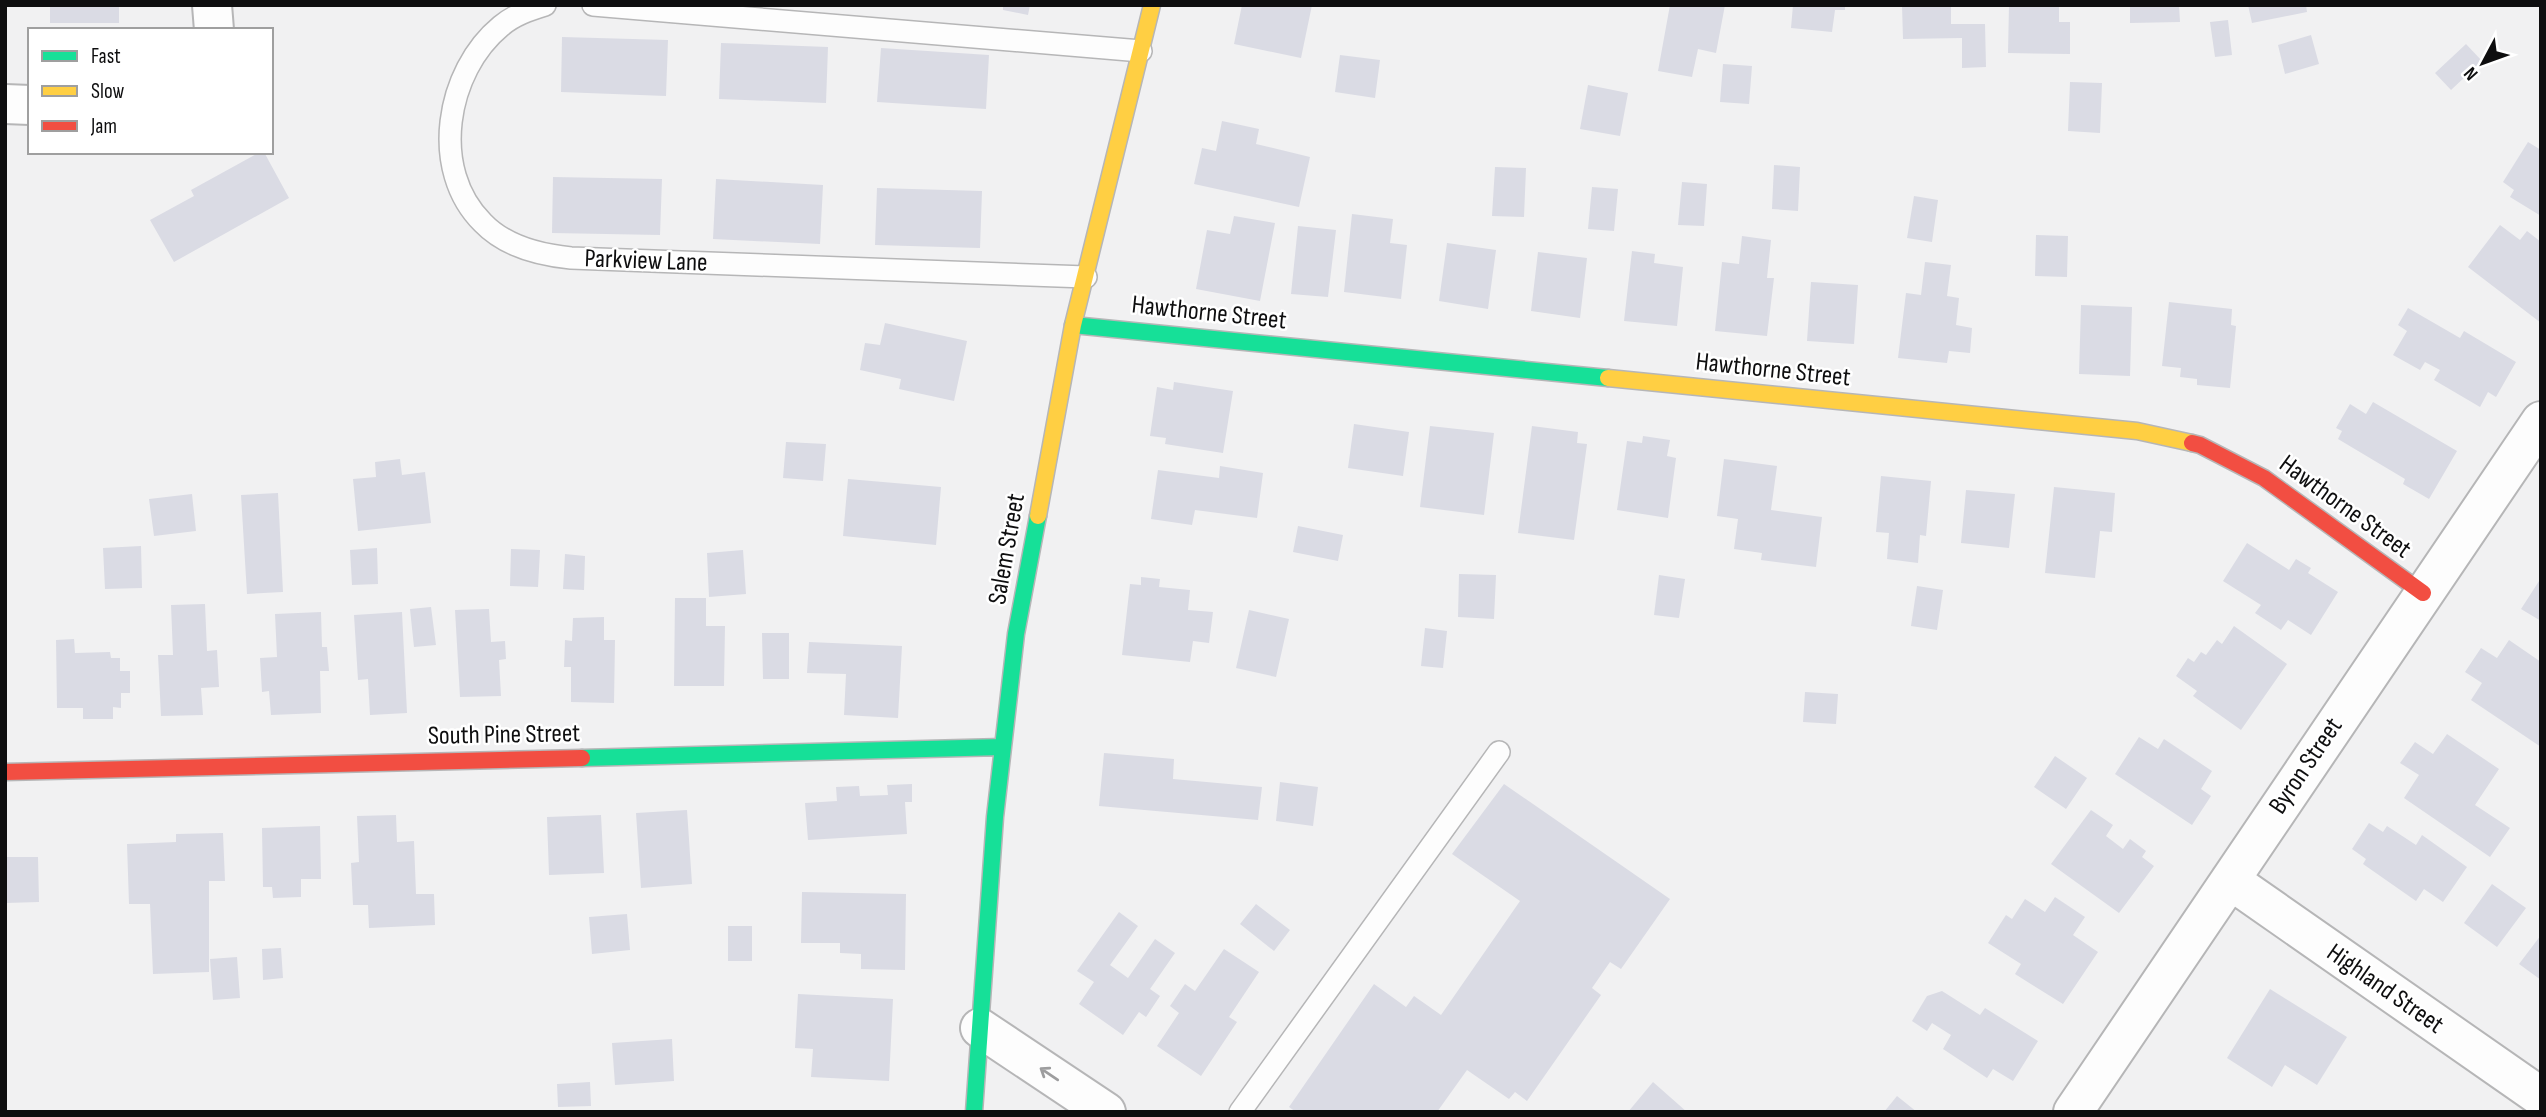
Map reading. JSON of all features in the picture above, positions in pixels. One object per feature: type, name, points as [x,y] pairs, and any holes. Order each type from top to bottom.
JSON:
[{"type":"street","points":[[212,5],[214,28]]},
{"type":"street","name":"Salem Street","points":[[974,1112],[995,817],[1016,634],[1073,325],[1153,5]]},
{"type":"street","points":[[5,104],[28,104]]},
{"type":"street","name":"Hawthorne Street","points":[[1073,325],[2123,429],[2159,435],[2200,445],[2264,478],[2423,593]]},
{"type":"street","name":"Byron Street","points":[[2073,1112],[2423,593],[2536,439]]},
{"type":"street","name":"South Pine Street","points":[[5,772],[1003,747]]},
{"type":"street","name":"Highland Street","points":[[2230,880],[2541,1097]]},
{"type":"street","points":[[980,1028],[1106,1112]]},
{"type":"lane","name":"Parkview Lane","points":[[545,5],[522,12],[501,26],[485,43],[471,63],[453,105],[449,129],[458,181],[468,203],[483,223],[502,238],[528,250],[571,258],[1086,277]]},
{"type":"lane","points":[[593,5],[1141,51]]},
{"type":"lane","points":[[1240,1112],[1499,752]]},
{"type":"building","points":[[50,5],[119,5],[119,23],[50,23]]},
{"type":"building","points":[[1003,5],[1030,5],[1028,15],[1003,10]]},
{"type":"building","points":[[1242,5],[1312,5],[1301,58],[1234,44]]},
{"type":"building","points":[[1670,5],[1725,5],[1716,53],[1698,49],[1692,77],[1658,71]]},
{"type":"building","points":[[1793,5],[1845,5],[1845,10],[1835,10],[1832,32],[1791,28]]},
{"type":"building","points":[[1902,5],[1951,5],[1951,24],[1985,24],[1986,67],[1962,68],[1962,38],[1903,39]]},
{"type":"building","points":[[2009,5],[2059,5],[2059,22],[2070,22],[2070,54],[2008,53]]},
{"type":"building","points":[[2130,5],[2179,5],[2180,22],[2130,23]]},
{"type":"building","points":[[2248,5],[2306,5],[2307,12],[2252,23]]},
{"type":"building","points":[[2228,20],[2232,55],[2215,57],[2210,22]]},
{"type":"building","points":[[2311,35],[2319,64],[2285,74],[2278,45]]},
{"type":"building","points":[[562,37],[668,40],[666,96],[561,92]]},
{"type":"building","points":[[721,43],[828,47],[826,103],[719,99]]},
{"type":"building","points":[[2466,44],[2482,61],[2451,90],[2435,73]]},
{"type":"building","points":[[881,48],[989,55],[986,109],[877,102]]},
{"type":"building","points":[[1340,55],[1380,60],[1375,98],[1335,92]]},
{"type":"building","points":[[1723,64],[1752,66],[1749,104],[1720,102]]},
{"type":"building","points":[[2070,82],[2102,83],[2100,133],[2068,131]]},
{"type":"building","points":[[1588,85],[1628,93],[1620,136],[1580,129]]},
{"type":"building","points":[[1222,121],[1259,129],[1256,144],[1310,157],[1299,207],[1194,184],[1202,148],[1216,151]]},
{"type":"building","points":[[2528,142],[2541,150],[2541,216],[2510,197],[2514,190],[2503,182]]},
{"type":"building","points":[[256,154],[265,154],[289,198],[174,262],[150,220],[194,196],[191,190]]},
{"type":"building","points":[[1774,165],[1800,167],[1798,211],[1772,209]]},
{"type":"building","points":[[1495,167],[1526,168],[1524,217],[1492,216]]},
{"type":"building","points":[[553,177],[662,179],[660,235],[552,233]]},
{"type":"building","points":[[716,179],[823,185],[820,244],[713,239]]},
{"type":"building","points":[[1682,182],[1707,184],[1704,226],[1678,225]]},
{"type":"building","points":[[1592,187],[1618,189],[1614,231],[1588,229]]},
{"type":"building","points":[[877,188],[982,191],[980,248],[875,245]]},
{"type":"building","points":[[1914,196],[1938,200],[1932,242],[1907,238]]},
{"type":"building","points":[[1352,214],[1393,219],[1390,243],[1407,245],[1401,299],[1344,292]]},
{"type":"building","points":[[1234,216],[1275,223],[1260,301],[1196,289],[1207,230],[1230,234]]},
{"type":"building","points":[[2500,225],[2520,240],[2527,231],[2541,242],[2541,323],[2468,267]]},
{"type":"building","points":[[1298,226],[1336,230],[1328,297],[1291,294]]},
{"type":"building","points":[[2036,235],[2068,236],[2067,277],[2035,276]]},
{"type":"building","points":[[1742,236],[1771,240],[1767,278],[1774,278],[1767,336],[1715,331],[1722,262],[1739,264]]},
{"type":"building","points":[[1447,243],[1496,250],[1488,309],[1439,301]]},
{"type":"building","points":[[1632,251],[1655,254],[1654,263],[1683,267],[1677,326],[1624,321]]},
{"type":"building","points":[[1538,252],[1587,258],[1580,318],[1531,311]]},
{"type":"building","points":[[1925,262],[1951,265],[1947,296],[1959,298],[1956,325],[1972,328],[1970,353],[1949,351],[1947,363],[1898,358],[1906,293],[1921,295]]},
{"type":"building","points":[[1811,282],[1858,285],[1854,344],[1807,341]]},
{"type":"building","points":[[2169,302],[2232,309],[2231,325],[2236,326],[2230,388],[2197,385],[2197,379],[2180,377],[2181,368],[2162,366]]},
{"type":"building","points":[[2081,305],[2132,307],[2130,376],[2079,374]]},
{"type":"building","points":[[2408,308],[2460,338],[2464,331],[2516,362],[2496,397],[2488,392],[2480,407],[2434,380],[2440,370],[2425,362],[2420,370],[2393,355],[2407,331],[2398,325]]},
{"type":"building","points":[[885,323],[967,341],[954,401],[899,389],[901,379],[860,370],[865,343],[880,345]]},
{"type":"building","points":[[1174,382],[1233,391],[1223,453],[1165,444],[1166,438],[1150,436],[1157,387],[1173,390]]},
{"type":"building","points":[[2373,402],[2457,451],[2429,499],[2403,484],[2405,479],[2338,439],[2342,431],[2336,428],[2350,404],[2366,414]]},
{"type":"building","points":[[1354,424],[1409,432],[1403,476],[1348,468]]},
{"type":"building","points":[[1430,426],[1494,433],[1484,515],[1420,507]]},
{"type":"building","points":[[1532,426],[1578,432],[1577,443],[1587,444],[1574,540],[1518,533]]},
{"type":"building","points":[[1643,436],[1670,440],[1667,456],[1676,458],[1668,518],[1617,510],[1627,441],[1642,443]]},
{"type":"building","points":[[786,442],[826,444],[823,481],[783,478]]},
{"type":"building","points":[[400,459],[402,475],[425,472],[431,523],[358,531],[353,479],[376,477],[375,462]]},
{"type":"building","points":[[1724,459],[1777,466],[1771,510],[1822,517],[1816,567],[1761,560],[1762,553],[1734,549],[1738,519],[1717,516]]},
{"type":"building","points":[[1220,466],[1263,473],[1257,518],[1195,510],[1192,525],[1151,519],[1158,470],[1219,478]]},
{"type":"building","points":[[1881,476],[1931,481],[1926,536],[1920,535],[1918,563],[1887,559],[1889,533],[1876,532]]},
{"type":"building","points":[[848,479],[941,487],[936,545],[843,536]]},
{"type":"building","points":[[2054,487],[2115,493],[2112,532],[2100,531],[2095,578],[2045,573]]},
{"type":"building","points":[[1966,490],[2015,494],[2009,548],[1961,543]]},
{"type":"building","points":[[278,493],[283,592],[247,594],[241,495]]},
{"type":"building","points":[[192,494],[196,531],[154,536],[149,499]]},
{"type":"building","points":[[1298,526],[1343,535],[1338,561],[1293,552]]},
{"type":"building","points":[[2247,543],[2289,570],[2296,559],[2311,568],[2308,573],[2338,592],[2311,635],[2288,620],[2281,630],[2255,613],[2261,605],[2223,581]]},
{"type":"building","points":[[141,546],[142,588],[105,589],[103,548]]},
{"type":"building","points":[[377,548],[378,584],[352,585],[350,550]]},
{"type":"building","points":[[511,549],[540,550],[538,587],[510,586]]},
{"type":"building","points":[[743,550],[746,594],[709,597],[707,553]]},
{"type":"building","points":[[565,554],[585,556],[584,590],[563,589]]},
{"type":"building","points":[[1459,574],[1496,575],[1494,619],[1458,617]]},
{"type":"building","points":[[1659,575],[1685,579],[1679,618],[1654,615]]},
{"type":"building","points":[[1141,577],[1160,579],[1159,587],[1190,590],[1188,610],[1213,612],[1209,643],[1193,641],[1190,662],[1122,655],[1130,584],[1141,585]]},
{"type":"building","points":[[2541,578],[2541,621],[2521,609]]},
{"type":"building","points":[[1917,586],[1943,590],[1937,630],[1911,626]]},
{"type":"building","points":[[675,598],[706,598],[706,626],[725,626],[724,686],[674,686]]},
{"type":"building","points":[[205,604],[207,651],[217,650],[219,687],[201,688],[203,715],[161,716],[158,655],[173,655],[171,605]]},
{"type":"building","points":[[431,607],[436,645],[414,647],[410,609]]},
{"type":"building","points":[[489,609],[491,642],[505,641],[506,659],[499,660],[501,696],[460,697],[455,610]]},
{"type":"building","points":[[1249,610],[1289,619],[1276,677],[1236,668]]},
{"type":"building","points":[[321,612],[322,647],[327,647],[329,671],[320,671],[321,713],[271,715],[269,691],[262,692],[260,658],[277,657],[275,614]]},
{"type":"building","points":[[402,612],[407,713],[370,715],[368,679],[358,680],[354,615]]},
{"type":"building","points":[[604,617],[604,640],[615,640],[614,703],[571,702],[571,667],[564,667],[565,640],[572,641],[573,618]]},
{"type":"building","points":[[2234,626],[2287,664],[2241,730],[2193,696],[2197,691],[2176,676],[2188,658],[2194,662],[2201,652],[2206,655],[2217,640],[2222,644]]},
{"type":"building","points":[[1425,628],[1447,631],[1443,668],[1421,666]]},
{"type":"building","points":[[762,633],[789,633],[789,679],[763,679]]},
{"type":"building","points":[[74,639],[75,653],[110,652],[111,658],[120,658],[120,671],[130,671],[130,693],[121,693],[121,708],[113,707],[113,719],[83,719],[83,708],[57,708],[56,640]]},
{"type":"building","points":[[2509,640],[2541,662],[2541,747],[2471,700],[2482,683],[2465,672],[2481,648],[2497,658]]},
{"type":"building","points":[[809,642],[902,646],[898,718],[844,715],[846,674],[807,673]]},
{"type":"building","points":[[1805,692],[1838,694],[1836,724],[1803,722]]},
{"type":"building","points":[[2447,734],[2499,769],[2475,805],[2510,828],[2490,857],[2404,798],[2419,775],[2400,763],[2415,742],[2433,754]]},
{"type":"building","points":[[2139,737],[2158,749],[2164,739],[2212,771],[2201,789],[2211,796],[2192,825],[2115,774]]},
{"type":"building","points":[[1104,753],[1174,759],[1173,779],[1262,787],[1258,820],[1099,806]]},
{"type":"building","points":[[2055,756],[2087,778],[2066,809],[2034,787]]},
{"type":"building","points":[[1280,782],[1318,787],[1313,826],[1276,821]]},
{"type":"building","points":[[912,784],[912,802],[905,802],[907,834],[808,840],[805,803],[837,801],[836,787],[859,786],[860,796],[888,795],[887,785]]},
{"type":"building","points":[[1504,784],[1670,899],[1621,969],[1610,962],[1592,988],[1601,995],[1527,1101],[1515,1092],[1509,1099],[1467,1070],[1437,1112],[1296,1112],[1289,1107],[1374,984],[1406,1007],[1414,996],[1441,1015],[1520,901],[1452,854]]},
{"type":"building","points":[[687,810],[692,884],[641,888],[636,813]]},
{"type":"building","points":[[2091,810],[2113,825],[2106,836],[2123,849],[2130,839],[2146,851],[2142,857],[2154,866],[2119,913],[2051,864]]},
{"type":"building","points":[[396,815],[397,842],[414,841],[416,894],[434,894],[435,925],[369,928],[368,905],[353,905],[351,863],[359,862],[357,816]]},
{"type":"building","points":[[601,815],[604,873],[549,875],[547,817]]},
{"type":"building","points":[[2369,823],[2383,832],[2387,826],[2416,845],[2422,835],[2467,867],[2443,902],[2424,889],[2416,901],[2363,864],[2366,859],[2352,849]]},
{"type":"building","points":[[320,826],[321,879],[301,879],[301,897],[273,898],[272,887],[263,887],[262,828]]},
{"type":"building","points":[[223,833],[225,881],[209,881],[209,972],[153,974],[150,904],[129,904],[127,844],[176,842],[176,834]]},
{"type":"building","points":[[5,857],[38,857],[39,902],[6,903]]},
{"type":"building","points":[[2492,884],[2526,908],[2497,947],[2464,923]]},
{"type":"building","points":[[802,892],[906,894],[905,970],[861,969],[861,954],[840,953],[840,943],[801,943]]},
{"type":"building","points":[[2055,897],[2085,917],[2073,935],[2098,952],[2063,1004],[2015,974],[2021,964],[1988,943],[2006,915],[2012,919],[2025,899],[2045,912]]},
{"type":"building","points":[[1256,904],[1290,930],[1274,951],[1240,924]]},
{"type":"building","points":[[1119,912],[1138,926],[1110,965],[1128,978],[1155,939],[1175,953],[1150,989],[1160,996],[1146,1017],[1139,1012],[1123,1035],[1079,1004],[1094,982],[1077,971]]},
{"type":"building","points":[[627,914],[630,950],[592,954],[589,917]]},
{"type":"building","points":[[728,926],[752,926],[752,961],[728,961]]},
{"type":"building","points":[[2541,935],[2541,980],[2519,964]]},
{"type":"building","points":[[281,948],[283,978],[263,980],[262,949]]},
{"type":"building","points":[[1224,949],[1259,972],[1229,1017],[1237,1022],[1201,1076],[1157,1046],[1179,1013],[1170,1006],[1185,984],[1195,991]]},
{"type":"building","points":[[237,957],[240,998],[213,1000],[210,959]]},
{"type":"building","points":[[2270,989],[2347,1037],[2317,1085],[2285,1065],[2272,1087],[2227,1058]]},
{"type":"building","points":[[1942,991],[1980,1015],[1985,1008],[2038,1041],[2013,1081],[1993,1069],[1987,1078],[1943,1049],[1951,1035],[1932,1023],[1927,1031],[1912,1021],[1927,996]]},
{"type":"building","points":[[798,994],[893,999],[889,1081],[811,1077],[813,1049],[795,1048]]},
{"type":"building","points":[[672,1039],[674,1081],[615,1085],[612,1043]]},
{"type":"building","points":[[590,1082],[591,1106],[558,1107],[557,1084]]},
{"type":"building","points":[[1653,1082],[1687,1112],[1628,1112]]},
{"type":"building","points":[[1897,1096],[1917,1112],[1884,1112]]},
{"type":"traffic: fast","points":[[1073,325],[1608,378]]},
{"type":"traffic: fast","points":[[974,1112],[995,817],[1016,634],[1038,516]]},
{"type":"traffic: fast","points":[[582,758],[1003,747]]},
{"type":"traffic: slow","points":[[1038,516],[1073,325],[1152,5]]},
{"type":"traffic: slow","points":[[1608,378],[2137,431],[2192,443]]},
{"type":"traffic: jam","points":[[2192,443],[2264,478],[2423,593]]},
{"type":"traffic: jam","points":[[5,772],[582,758]]}]
